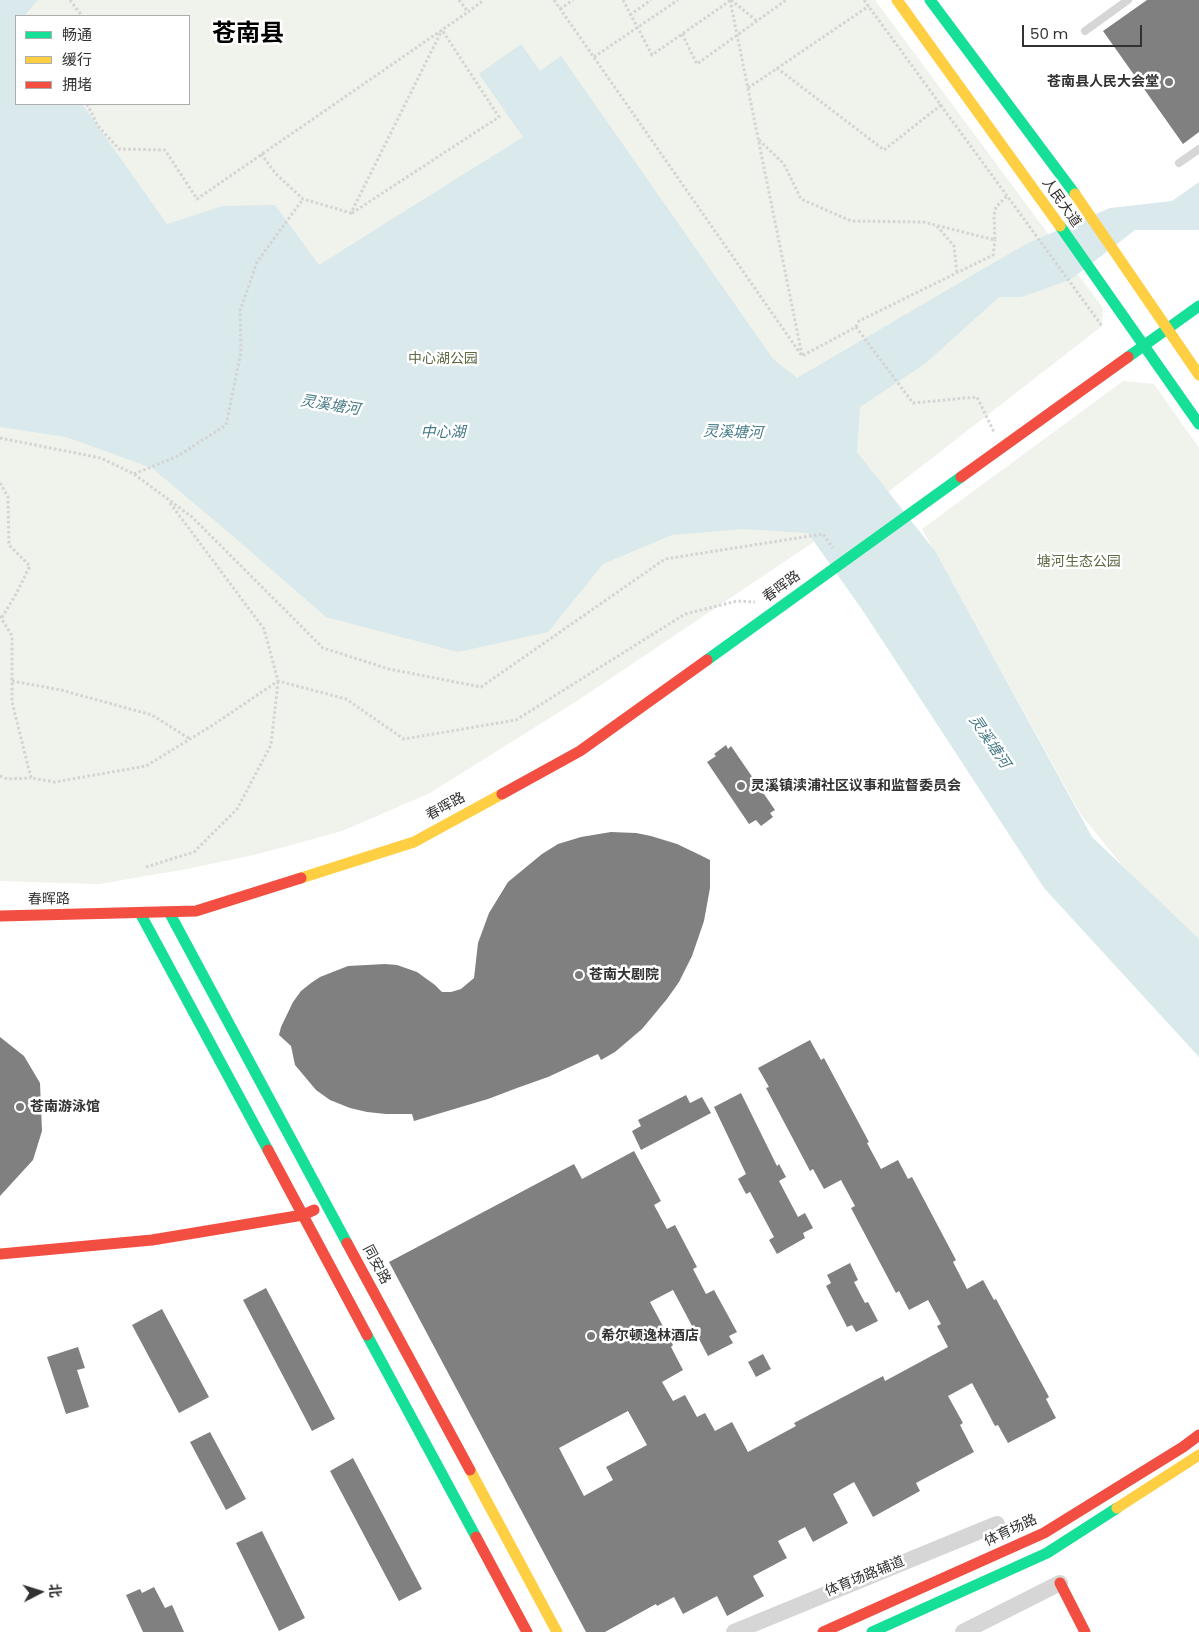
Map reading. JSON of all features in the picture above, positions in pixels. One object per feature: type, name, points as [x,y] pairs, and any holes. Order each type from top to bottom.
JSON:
[{"type":"street","name":"人民大道","points":[[897,0],[1043,202],[1199,424]]},
{"type":"street","name":"人民大道","points":[[930,0],[1084,207],[1164,331],[1199,375]]},
{"type":"street","points":[[1164,331],[1199,306]]},
{"type":"street","name":"春晖路","points":[[0,916],[196,911],[414,842],[580,751],[1164,331]]},
{"type":"street","name":"同安路","points":[[169,912],[557,1632]]},
{"type":"street","points":[[140,913],[527,1632]]},
{"type":"street","points":[[0,1254],[152,1240],[303,1214],[327,1206]]},
{"type":"street","name":"体育场路","points":[[823,1632],[1044,1533],[1183,1447],[1199,1435]]},
{"type":"street","points":[[872,1632],[1047,1553],[1199,1455]]},
{"type":"street","name":"体育场路辅道","points":[[734,1632],[997,1524]]},
{"type":"street","points":[[963,1632],[1060,1583],[1085,1632]]},
{"type":"lane","points":[[1085,31],[1128,0]]},
{"type":"lane","points":[[1179,163],[1199,148]]},
{"type":"path","points":[[70,0],[81,15]]},
{"type":"path","points":[[458,0],[468,12]]},
{"type":"path","points":[[88,105],[98,126],[119,148],[165,150],[197,198],[484,0]]},
{"type":"path","points":[[554,0],[802,356]]},
{"type":"path","points":[[560,9],[573,0]]},
{"type":"path","points":[[623,0],[652,55],[730,0]]},
{"type":"path","points":[[630,15],[651,0]]},
{"type":"path","points":[[594,58],[678,0]]},
{"type":"path","points":[[730,0],[757,21]]},
{"type":"path","points":[[730,0],[802,356]]},
{"type":"path","points":[[682,34],[697,64],[786,0]]},
{"type":"path","points":[[864,0],[1102,326]]},
{"type":"path","points":[[748,88],[869,6]]},
{"type":"path","points":[[352,213],[442,30]]},
{"type":"path","points":[[261,154],[276,174],[302,199],[352,213],[499,117],[442,30]]},
{"type":"path","points":[[777,68],[884,150],[941,105]]},
{"type":"path","points":[[759,140],[784,164],[801,199],[851,221],[923,222],[995,240]]},
{"type":"path","points":[[802,356],[856,327],[859,321],[992,255],[995,240],[994,215],[996,207],[1007,196]]},
{"type":"path","points":[[134,474],[178,456],[226,425],[241,352],[240,311],[257,262],[302,199]]},
{"type":"path","points":[[936,226],[954,246],[957,272]]},
{"type":"path","points":[[856,327],[913,403],[977,397],[1002,448]]},
{"type":"path","points":[[0,438],[101,458],[134,474],[192,517],[323,648],[389,669],[481,688],[665,559],[823,534],[843,562]]},
{"type":"path","points":[[0,483],[8,497],[9,545],[30,566],[16,594],[1,617],[12,636],[12,702],[31,778]]},
{"type":"path","points":[[146,867],[194,852],[237,809],[271,745],[278,681],[264,629],[167,498]]},
{"type":"path","points":[[0,776],[7,779],[31,778],[55,782],[146,766],[278,681],[346,699],[404,739],[516,720],[685,614],[737,601],[756,602]]},
{"type":"path","points":[[12,681],[62,690],[152,715],[190,739]]},
{"type":"green space","name":"中心湖公园","points":[[0,0],[875,0],[1103,308],[1102,326],[891,490],[577,701],[430,793],[342,831],[258,854],[187,869],[99,884],[0,881]]},
{"type":"green space","name":"塘河生态公园","points":[[1123,381],[1154,384],[1199,448],[1199,959],[1081,815],[922,529]]},
{"type":"water","name":"中心湖","points":[[0,0],[38,0],[25,15],[15,15],[15,105],[83,105],[167,224],[223,206],[275,205],[319,265],[523,137],[479,74],[521,44],[540,71],[561,56],[773,359],[797,378],[1026,244],[1110,208],[1172,201],[1199,182],[1199,230],[1135,230],[1070,280],[1021,297],[999,297],[926,363],[860,407],[857,452],[935,551],[1092,837],[1199,939],[1199,1057],[1044,888],[863,611],[808,533],[743,529],[672,535],[603,564],[548,632],[458,652],[326,617],[152,468],[66,437],[0,427]]},
{"type":"building","name":"苍南县人民大会堂","points":[[1147,0],[1199,0],[1199,132],[1183,144],[1103,31]]},
{"type":"building","name":"灵溪镇渎浦社区议事和监督委员会","points":[[726,745],[728,749],[731,746],[775,810],[770,813],[773,817],[761,826],[756,820],[749,824],[707,762],[716,756],[714,754]]},
{"type":"building","name":"苍南大剧院","points":[[611,832],[651,836],[677,844],[710,860],[710,888],[704,921],[692,956],[679,982],[667,999],[642,1029],[615,1052],[601,1060],[598,1054],[548,1077],[488,1099],[414,1121],[412,1114],[367,1112],[330,1100],[316,1090],[295,1065],[291,1046],[279,1035],[293,1002],[301,991],[311,983],[320,977],[348,966],[385,964],[397,965],[417,972],[442,992],[461,989],[474,978],[478,943],[489,913],[508,882],[542,854],[558,844],[581,837]]},
{"type":"building","name":"苍南游泳馆","points":[[0,1037],[24,1056],[40,1083],[42,1131],[33,1160],[0,1196]]},
{"type":"building","name":"希尔顿逸林酒店","points":[[810,1040],[821,1060],[824,1058],[869,1142],[867,1143],[881,1169],[898,1160],[908,1179],[912,1177],[956,1260],[953,1262],[967,1289],[983,1280],[994,1300],[996,1299],[1049,1397],[1046,1399],[1056,1418],[1008,1443],[998,1425],[995,1426],[972,1383],[948,1396],[963,1423],[960,1425],[974,1452],[916,1483],[920,1491],[873,1517],[854,1482],[833,1494],[848,1523],[813,1542],[805,1527],[778,1541],[787,1558],[753,1576],[764,1596],[727,1616],[717,1596],[683,1614],[674,1597],[657,1606],[656,1604],[605,1632],[586,1632],[389,1262],[574,1164],[582,1179],[634,1151],[661,1201],[654,1205],[667,1229],[675,1225],[697,1267],[693,1269],[706,1294],[714,1290],[737,1332],[729,1336],[733,1343],[708,1356],[673,1290],[650,1302],[673,1345],[671,1347],[683,1370],[662,1382],[673,1401],[685,1395],[697,1417],[705,1413],[715,1431],[732,1422],[748,1452],[796,1426],[794,1423],[883,1376],[885,1381],[948,1347],[937,1326],[941,1324],[928,1300],[909,1310],[899,1291],[896,1293],[851,1208],[855,1206],[841,1180],[824,1189],[813,1169],[810,1171],[766,1088],[769,1087],[758,1068]],"holes":[[[628,1411],[647,1445],[606,1467],[613,1480],[584,1496],[559,1448]]]},
{"type":"building","points":[[741,1093],[777,1166],[779,1164],[786,1177],[779,1181],[798,1217],[805,1213],[813,1228],[803,1233],[805,1238],[777,1254],[769,1240],[774,1237],[750,1192],[746,1194],[738,1179],[746,1174],[714,1107]]},
{"type":"building","points":[[686,1095],[690,1103],[702,1097],[711,1113],[641,1150],[632,1131],[641,1126],[638,1120]]},
{"type":"building","points":[[850,1263],[858,1280],[854,1282],[865,1303],[868,1302],[878,1321],[856,1332],[852,1325],[847,1327],[826,1286],[831,1283],[827,1275]]},
{"type":"building","points":[[266,1288],[335,1419],[312,1431],[243,1300]]},
{"type":"building","points":[[162,1309],[209,1397],[179,1413],[132,1325]]},
{"type":"building","points":[[78,1347],[85,1368],[77,1370],[89,1407],[66,1414],[47,1357]]},
{"type":"building","points":[[763,1354],[771,1369],[756,1377],[748,1362]]},
{"type":"building","points":[[210,1432],[246,1499],[226,1510],[190,1442]]},
{"type":"building","points":[[353,1458],[422,1589],[399,1601],[330,1471]]},
{"type":"building","points":[[262,1531],[305,1618],[279,1631],[236,1543]]},
{"type":"building","points":[[154,1587],[165,1608],[172,1605],[184,1632],[143,1632],[126,1595],[140,1589],[142,1593]]},
{"type":"traffic: fast","points":[[930,0],[1075,194]]},
{"type":"traffic: fast","points":[[1060,226],[1199,424]]},
{"type":"traffic: fast","points":[[1128,357],[1199,306]]},
{"type":"traffic: fast","points":[[707,660],[961,477]]},
{"type":"traffic: fast","points":[[169,912],[347,1243]]},
{"type":"traffic: fast","points":[[140,913],[268,1150]]},
{"type":"traffic: fast","points":[[367,1335],[476,1537]]},
{"type":"traffic: fast","points":[[872,1632],[1047,1553],[1117,1508]]},
{"type":"traffic: slow","points":[[897,0],[1060,226]]},
{"type":"traffic: slow","points":[[1075,194],[1199,375]]},
{"type":"traffic: slow","points":[[301,878],[414,842],[502,794]]},
{"type":"traffic: slow","points":[[1117,1508],[1199,1455]]},
{"type":"traffic: slow","points":[[470,1470],[557,1632]]},
{"type":"traffic: jam","points":[[961,477],[1128,357]]},
{"type":"traffic: jam","points":[[502,794],[580,751],[707,660]]},
{"type":"traffic: jam","points":[[0,916],[196,911],[301,878]]},
{"type":"traffic: jam","points":[[268,1150],[367,1335]]},
{"type":"traffic: jam","points":[[0,1254],[152,1240],[303,1215],[314,1210]]},
{"type":"traffic: jam","points":[[347,1243],[470,1470]]},
{"type":"traffic: jam","points":[[823,1632],[1044,1533],[1183,1447],[1199,1435]]},
{"type":"traffic: jam","points":[[476,1537],[527,1632]]},
{"type":"traffic: jam","points":[[1060,1583],[1085,1632]]},
{"type":"place","name":"苍南县人民大会堂","points":[[1169,82]]},
{"type":"place","name":"灵溪镇渎浦社区议事和监督委员会","points":[[741,786]]},
{"type":"place","name":"苍南大剧院","points":[[579,975]]},
{"type":"place","name":"苍南游泳馆","points":[[20,1107]]},
{"type":"place","name":"希尔顿逸林酒店","points":[[591,1336]]},
{"type":"district","name":"苍南县","points":[[248,35]]},
{"type":"water label","name":"灵溪塘河","points":[[330,406]]},
{"type":"water label","name":"灵溪塘河","points":[[733,433]]},
{"type":"water label","name":"灵溪塘河","points":[[989,742]]}]
